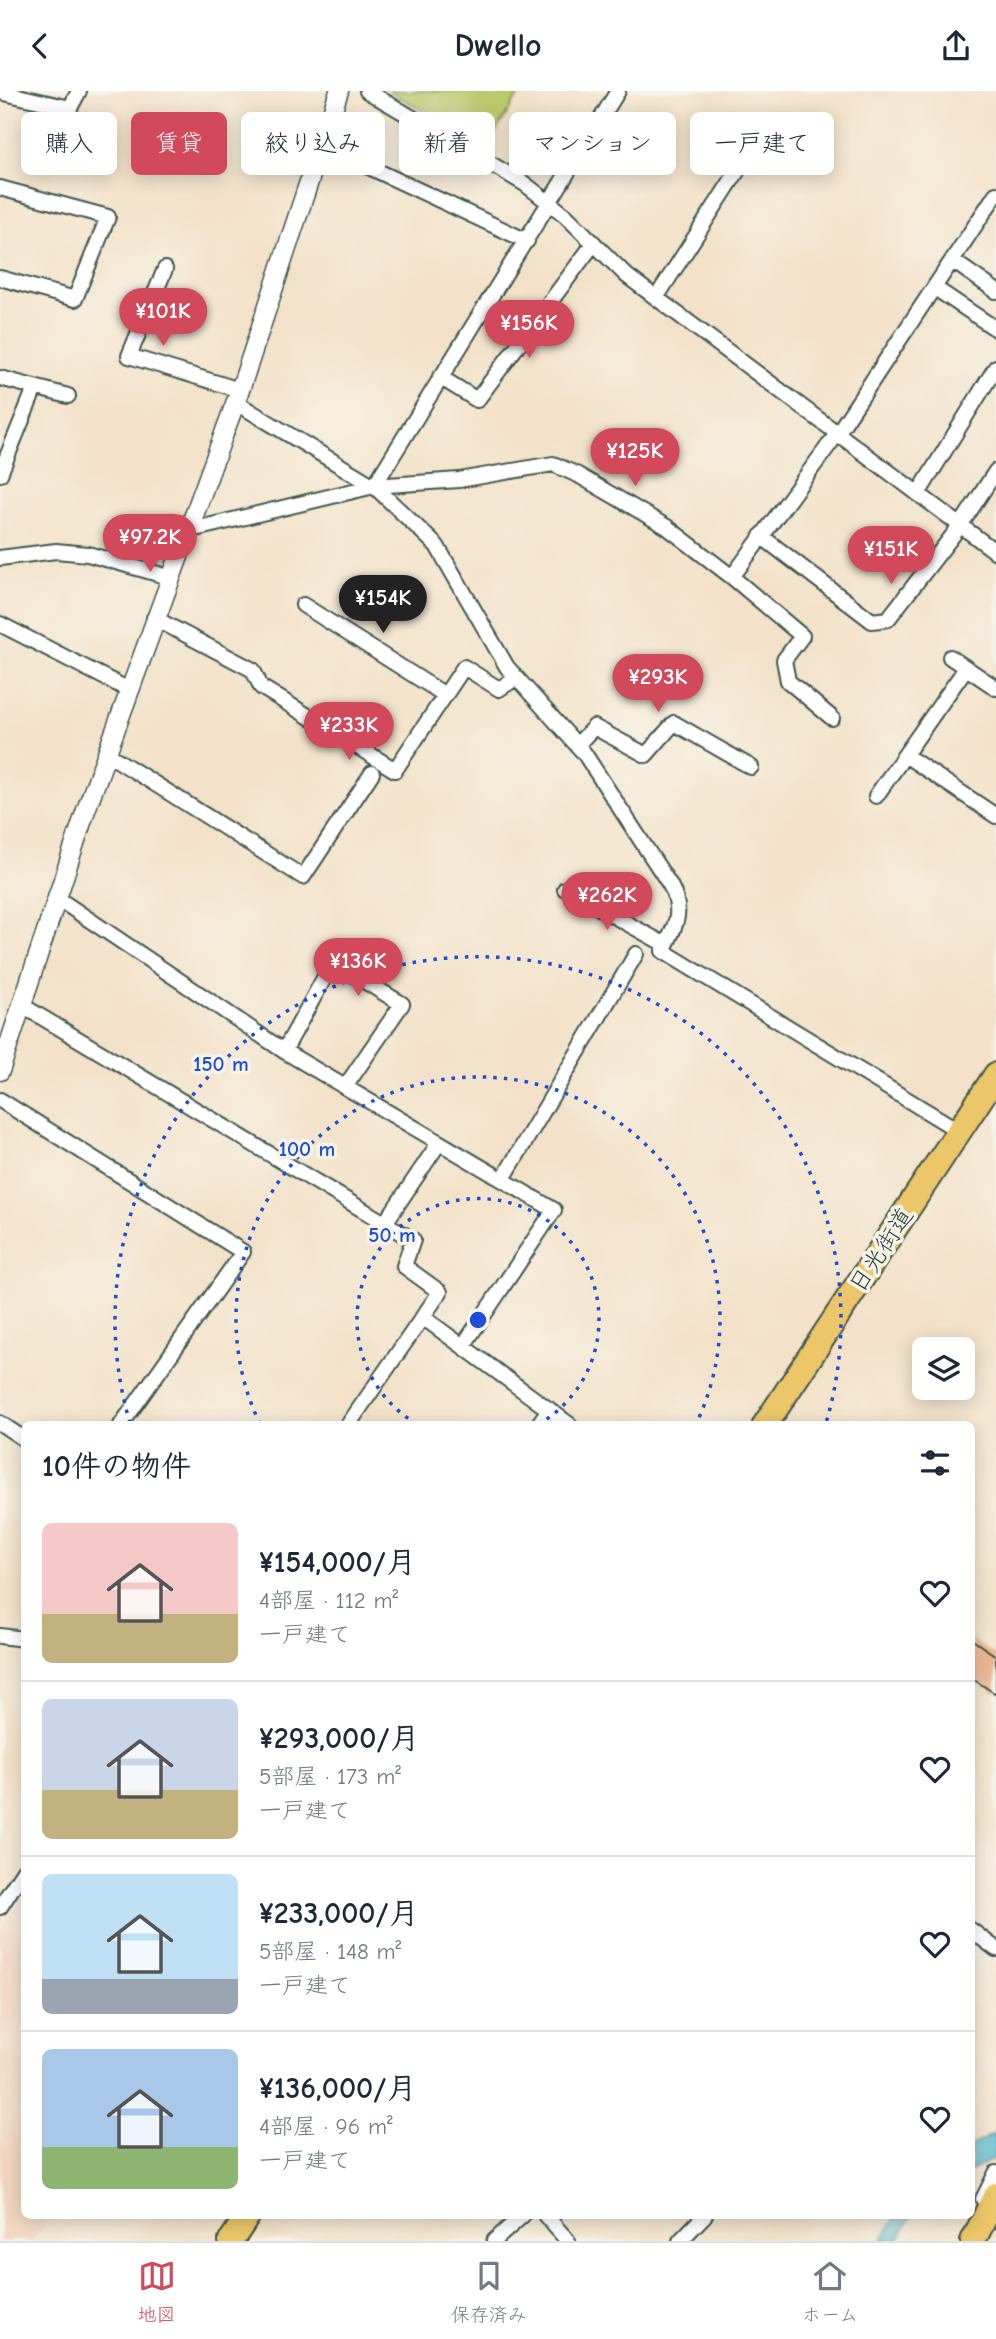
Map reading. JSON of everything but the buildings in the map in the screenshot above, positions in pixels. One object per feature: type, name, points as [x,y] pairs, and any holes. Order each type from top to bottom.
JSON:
[{"type":"highway","name":"日光街道","points":[[768,1421],[996,1075]]},
{"type":"highway","points":[[972,2241],[996,2195]]},
{"type":"highway","points":[[231,2241],[245,2219]]},
{"type":"street","points":[[0,92],[70,108],[79,91]]},
{"type":"street","points":[[333,112],[340,91]]},
{"type":"street","points":[[367,91],[525,184],[551,204],[627,276],[996,552]]},
{"type":"street","points":[[374,486],[551,204],[618,91]]},
{"type":"street","points":[[0,1070],[106,753],[237,396],[312,175]]},
{"type":"street","points":[[385,175],[527,241]]},
{"type":"street","points":[[656,298],[735,175]]},
{"type":"street","points":[[0,188],[108,217],[75,299],[0,278]]},
{"type":"street","points":[[732,577],[837,434],[996,194]]},
{"type":"street","points":[[440,377],[477,400],[594,243]]},
{"type":"street","points":[[953,261],[996,291]]},
{"type":"street","points":[[165,269],[129,356],[237,396],[374,486],[437,546],[516,678],[577,745],[679,902],[675,926],[663,951],[959,1131]]},
{"type":"street","points":[[935,288],[996,329]]},
{"type":"street","points":[[918,494],[996,367]]},
{"type":"street","points":[[0,378],[68,396]]},
{"type":"street","points":[[0,474],[35,387]]},
{"type":"street","points":[[187,531],[374,486],[459,480],[553,464],[578,475],[667,527],[802,636],[784,660],[788,681],[832,718]]},
{"type":"street","points":[[761,536],[872,621],[888,619],[960,526],[996,471]]},
{"type":"street","points":[[0,558],[56,551],[88,554],[169,577]]},
{"type":"street","points":[[303,605],[445,695]]},
{"type":"street","points":[[154,618],[253,670],[261,687],[395,770],[464,667],[499,689],[516,678]]},
{"type":"street","points":[[0,624],[129,689]]},
{"type":"street","points":[[950,657],[996,688]]},
{"type":"street","points":[[877,796],[966,668]]},
{"type":"street","points":[[577,745],[594,727],[646,755],[674,723],[751,767]]},
{"type":"street","points":[[106,753],[303,877],[372,773]]},
{"type":"street","points":[[905,755],[996,816]]},
{"type":"street","points":[[565,889],[666,945]]},
{"type":"street","points":[[57,898],[284,1051],[554,1210],[463,1346]]},
{"type":"street","points":[[503,1179],[636,954]]},
{"type":"street","points":[[284,1051],[332,963],[402,1004],[345,1087]]},
{"type":"street","points":[[23,1006],[413,1240],[404,1266],[440,1292],[351,1421]]},
{"type":"street","points":[[0,1100],[243,1252],[124,1421]]},
{"type":"street","points":[[385,1223],[439,1143]]},
{"type":"street","points":[[424,1318],[565,1421]]},
{"type":"street","points":[[541,1421],[549,1409]]},
{"type":"street","points":[[0,1423],[21,1437]]},
{"type":"street","points":[[0,1636],[21,1639]]},
{"type":"street","points":[[0,1907],[21,1875]]},
{"type":"street","points":[[975,1938],[996,1949]]},
{"type":"street","points":[[975,2214],[996,2173]]},
{"type":"street","points":[[494,2241],[519,2219]]},
{"type":"street","points":[[549,2219],[568,2241]]},
{"type":"street","points":[[680,2241],[701,2219]]},
{"type":"street","points":[[961,2241],[972,2219]]},
{"type":"shaded area","points":[[21,1898],[21,2219],[48,2219],[33,2241],[0,2241],[0,1930]]},
{"type":"green space","points":[[389,91],[521,91],[495,133],[495,112],[425,112]]},
{"type":"water","points":[[996,2133],[996,2158],[975,2169],[975,2144]]},
{"type":"water","points":[[895,2219],[910,2219],[898,2241],[882,2241]]}]
